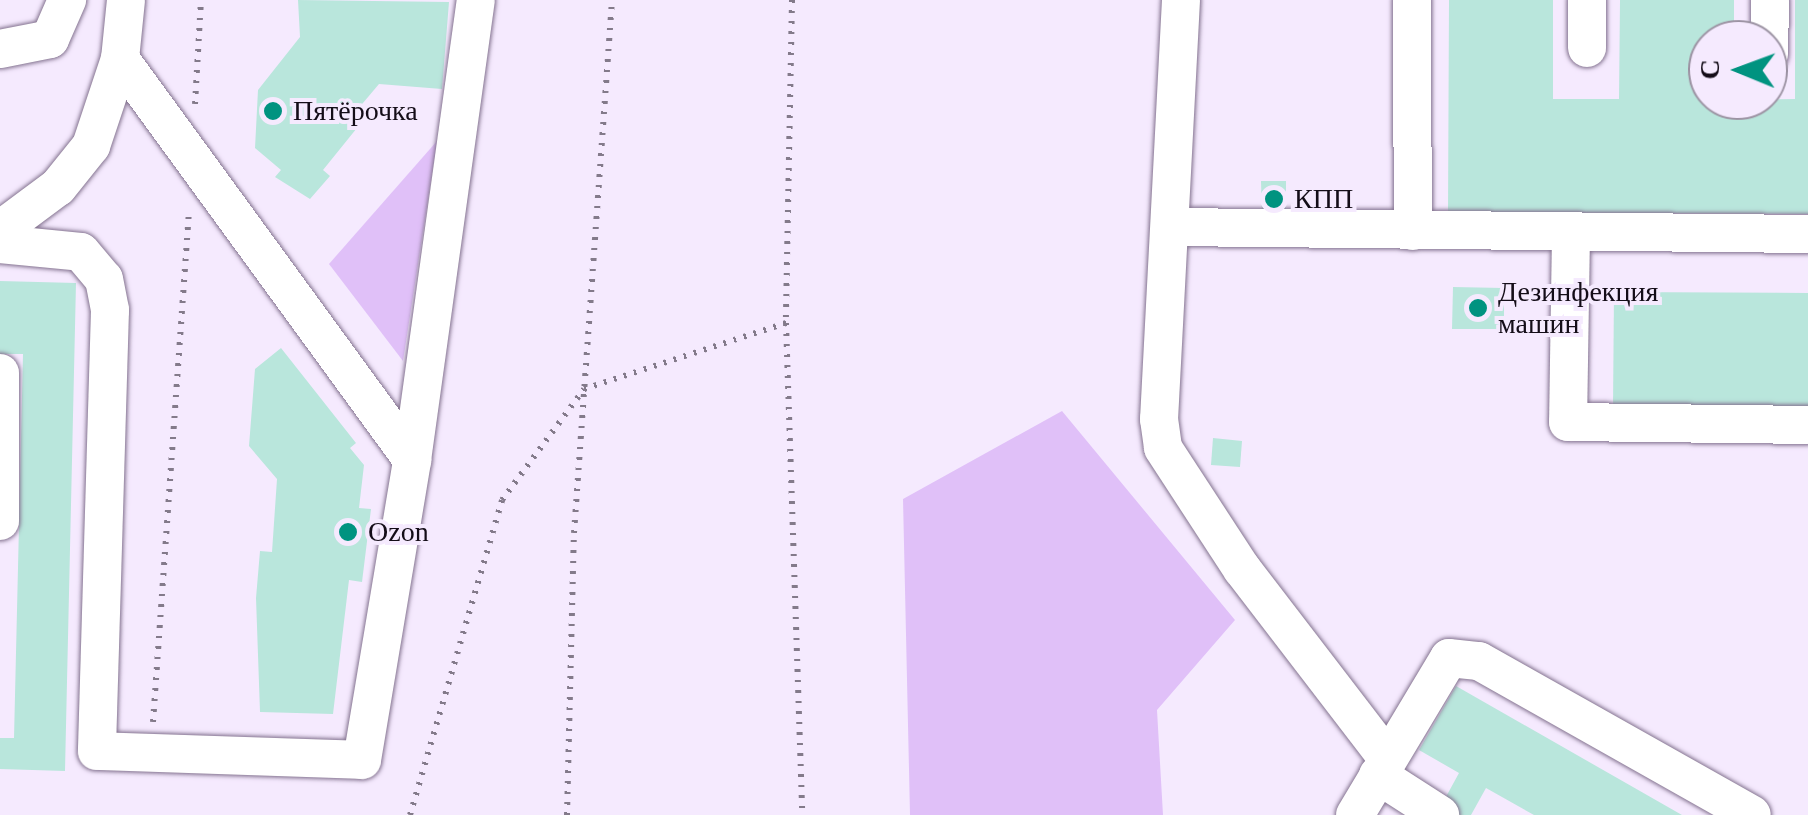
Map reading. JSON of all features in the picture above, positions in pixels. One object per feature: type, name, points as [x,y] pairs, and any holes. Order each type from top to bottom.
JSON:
[{"type":"street","points":[[0,49],[50,39],[67,0]]},
{"type":"street","points":[[0,230],[58,186],[91,146],[120,59],[126,0]]},
{"type":"street","points":[[0,244],[81,252],[104,279],[110,310],[97,751],[362,760],[412,460],[476,0]]},
{"type":"street","points":[[1181,0],[1159,418],[1163,448],[1242,570],[1382,766],[1440,815]]},
{"type":"street","points":[[1412,0],[1413,231]]},
{"type":"street","points":[[1587,0],[1587,48]]},
{"type":"street","points":[[120,59],[412,460]]},
{"type":"street","points":[[1172,227],[1808,234]]},
{"type":"street","points":[[1571,234],[1568,422],[1808,426]]},
{"type":"street","points":[[0,373],[0,521]]},
{"type":"street","points":[[1355,815],[1449,658],[1479,661],[1752,815]]},
{"type":"path","points":[[150,753],[202,0]]},
{"type":"path","points":[[568,815],[584,389],[612,0]]},
{"type":"path","points":[[792,0],[786,323],[802,815]]},
{"type":"path","points":[[410,815],[502,500],[584,389],[786,323]]},
{"type":"shaded area","points":[[437,141],[403,361],[329,264]]},
{"type":"shaded area","points":[[1062,411],[1235,620],[1157,710],[1163,815],[910,815],[903,499]]},
{"type":"building","points":[[298,0],[449,2],[442,89],[379,84],[352,116],[361,123],[323,170],[330,176],[310,199],[275,177],[281,170],[255,148],[258,90],[300,37]]},
{"type":"building","points":[[1449,0],[1553,0],[1553,99],[1619,99],[1620,0],[1734,0],[1734,20],[1688,20],[1688,120],[1788,120],[1788,99],[1795,99],[1795,0],[1808,0],[1808,214],[1448,212]]},
{"type":"building","name":"КПП","points":[[1261,181],[1286,181],[1286,216],[1262,217]]},
{"type":"building","points":[[0,281],[76,283],[65,771],[0,769],[0,738],[14,738],[23,354],[0,354]]},
{"type":"building","name":"Дезинфекция машин","points":[[1453,287],[1504,288],[1504,329],[1452,329]]},
{"type":"building","points":[[1614,292],[1808,293],[1808,408],[1613,407]]},
{"type":"building","points":[[281,348],[356,443],[350,448],[364,465],[359,508],[371,509],[362,582],[349,580],[333,714],[260,712],[256,598],[260,551],[272,552],[277,479],[249,446],[255,369]]},
{"type":"building","points":[[1213,438],[1242,441],[1240,467],[1211,465]]},
{"type":"building","points":[[1456,686],[1682,815],[1534,815],[1486,788],[1471,815],[1436,815],[1459,773],[1419,750]]},
{"type":"place","name":"Пятёрочка","points":[[273,111]]},
{"type":"place","name":"КПП","points":[[1274,199]]},
{"type":"place","name":"Дезинфекция машин","points":[[1478,308]]},
{"type":"place","name":"Ozon","points":[[348,532]]}]
